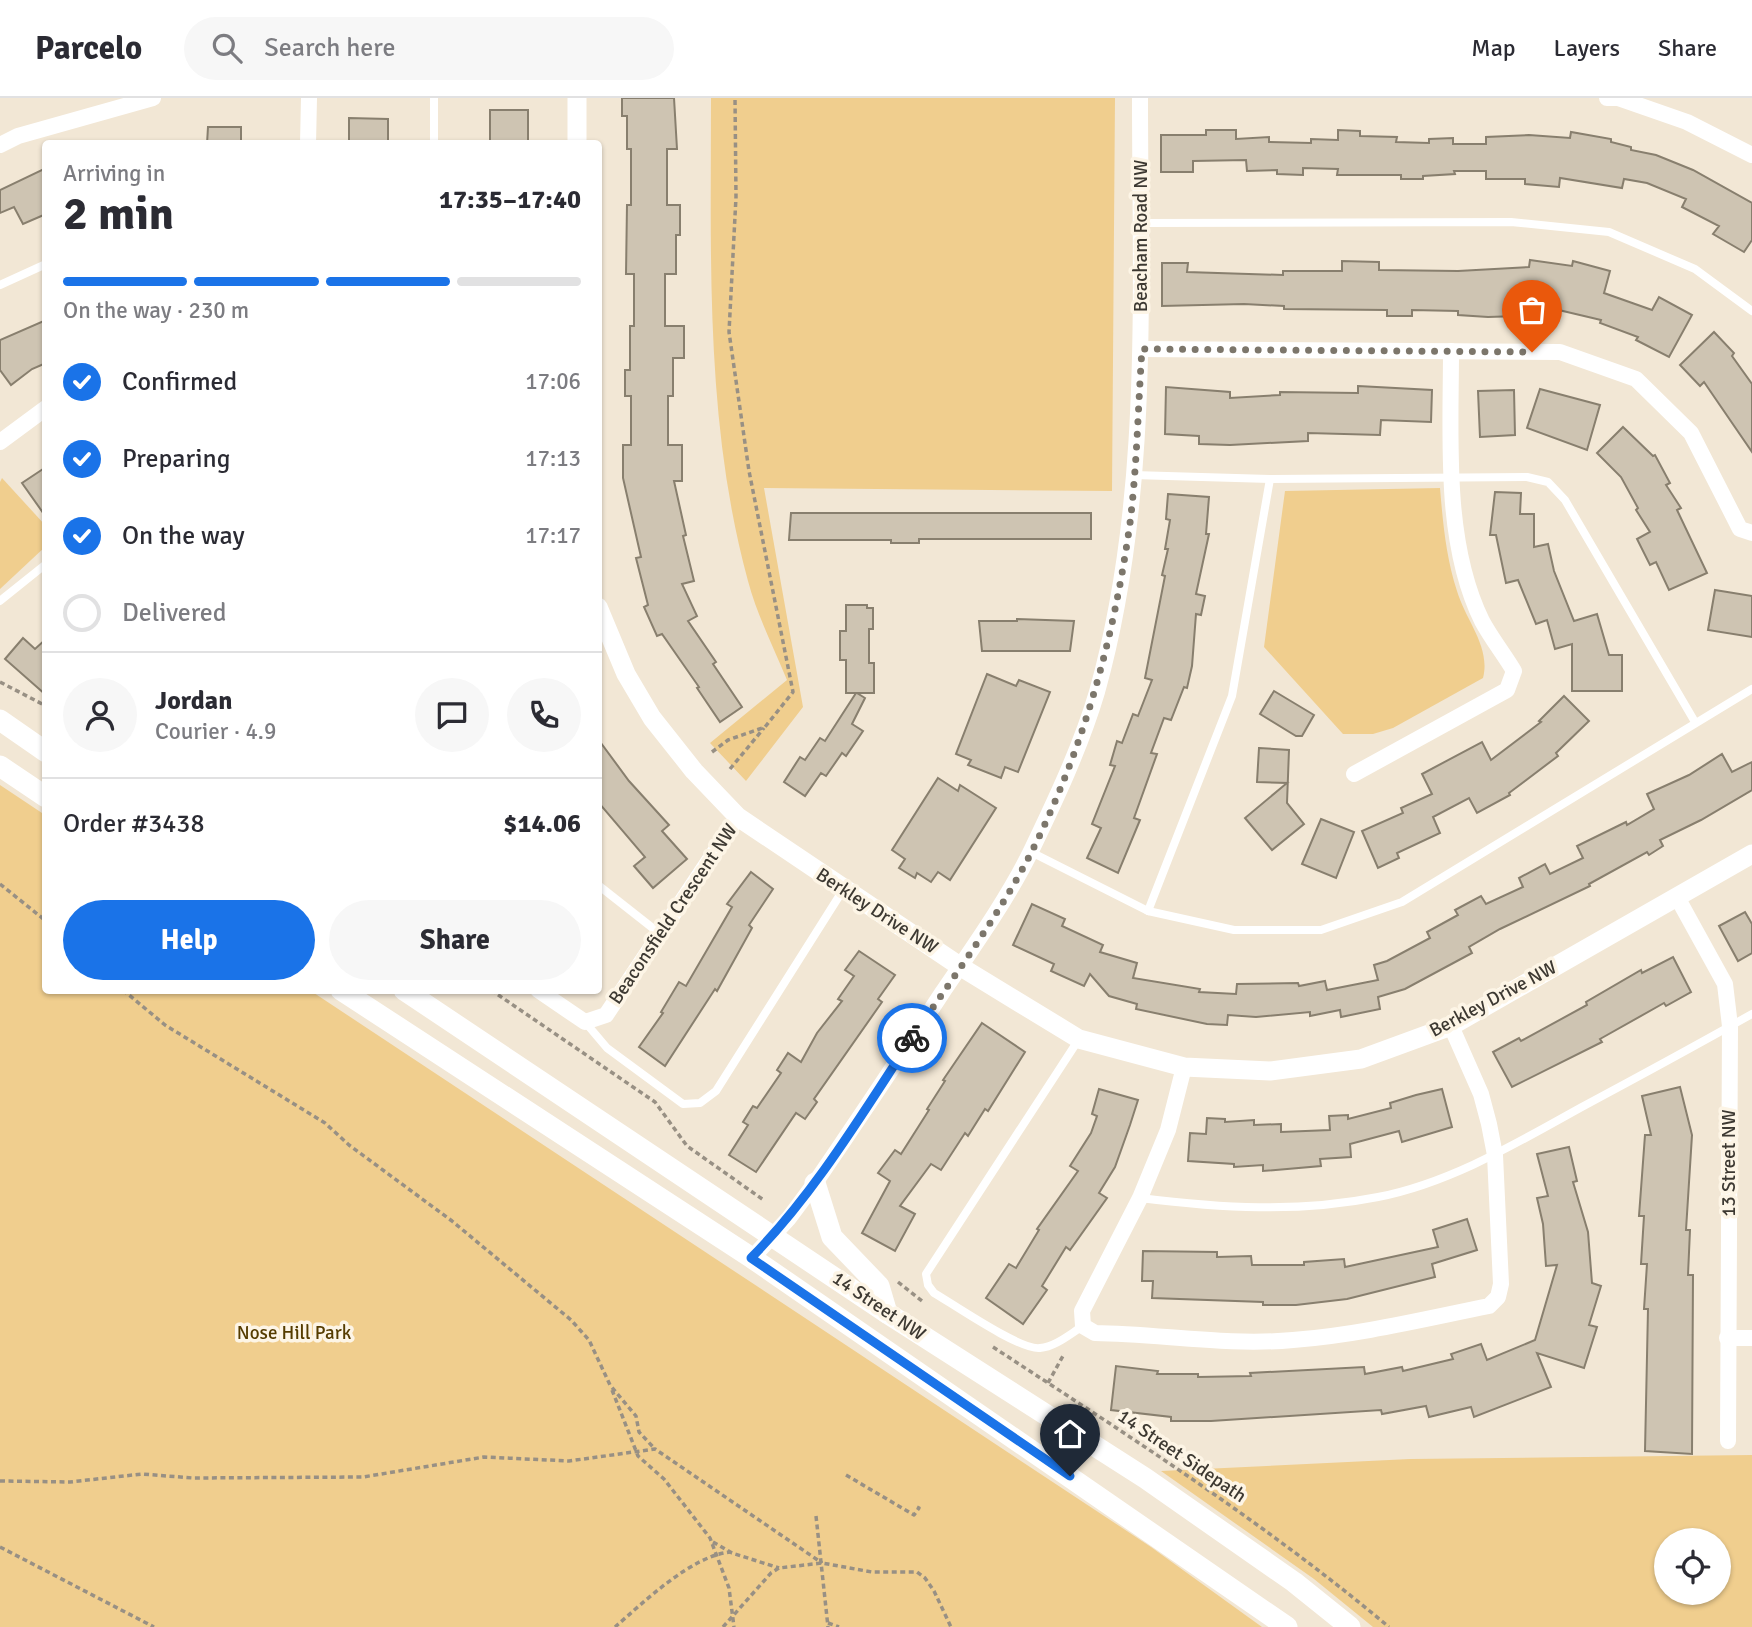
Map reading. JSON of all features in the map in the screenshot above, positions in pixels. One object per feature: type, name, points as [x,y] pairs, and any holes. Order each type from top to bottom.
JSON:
[{"type":"main road","points":[[0,720],[42,749]]},
{"type":"main road","points":[[0,766],[42,794]]},
{"type":"main road","name":"14 Street NW","points":[[347,994],[751,1258],[1287,1627]]},
{"type":"main road","name":"14 Street NW","points":[[410,994],[887,1313],[1145,1478],[1294,1582],[1350,1627]]},
{"type":"main road","points":[[815,1183],[832,1237],[879,1286],[887,1313]]},
{"type":"street","points":[[0,145],[18,136],[153,98]]},
{"type":"street","points":[[308,140],[309,98]]},
{"type":"street","points":[[577,98],[577,140]]},
{"type":"street","name":"Beacham Road NW","points":[[751,1258],[815,1183],[961,967],[1031,852],[1068,769],[1096,692],[1121,580],[1133,475],[1142,349],[1140,98]]},
{"type":"street","points":[[1607,98],[1618,98],[1686,122],[1752,155]]},
{"type":"street","points":[[1142,349],[1560,352],[1636,379],[1691,433],[1740,529],[1752,533]]},
{"type":"street","points":[[1354,775],[1507,690],[1514,671],[1482,621],[1463,566],[1451,477],[1451,351]]},
{"type":"street","points":[[0,442],[42,411]]},
{"type":"street","name":"Berkley Drive NW","points":[[602,617],[626,674],[652,718],[694,771],[738,817],[961,967],[1079,1039],[1184,1067],[1270,1071],[1361,1059],[1451,1026],[1752,854]]},
{"type":"street","name":"Beaconsfield Crescent NW","points":[[585,1021],[606,1015],[738,817]]},
{"type":"street","name":"13 Street NW","points":[[1677,897],[1725,984],[1730,1026],[1728,1441]]},
{"type":"street","points":[[544,994],[585,1021]]},
{"type":"street","points":[[1184,1067],[1168,1130],[1140,1198],[1082,1311],[1083,1326],[1095,1333],[1214,1340],[1292,1341],[1489,1306],[1498,1297],[1501,1283],[1496,1155],[1481,1094],[1451,1026]]},
{"type":"street","points":[[1727,1338],[1752,1338]]},
{"type":"lane","points":[[434,98],[434,140]]},
{"type":"lane","points":[[1140,223],[1511,222],[1609,232],[1695,269],[1752,311]]},
{"type":"lane","points":[[0,285],[42,266]]},
{"type":"lane","points":[[1133,475],[1270,478],[1527,477],[1548,482],[1565,500],[1695,722]]},
{"type":"lane","points":[[1148,911],[1232,696],[1270,478]]},
{"type":"lane","points":[[0,601],[42,567]]},
{"type":"lane","points":[[1031,852],[1148,911],[1234,930],[1321,930],[1402,901],[1752,689]]},
{"type":"lane","points":[[602,888],[659,933]]},
{"type":"lane","points":[[585,1021],[607,1048],[682,1104],[700,1102],[716,1091],[843,890]]},
{"type":"lane","points":[[1140,1198],[1222,1208],[1314,1205],[1379,1197],[1438,1179],[1496,1155],[1752,1014]]},
{"type":"lane","points":[[1079,1039],[926,1274],[928,1285],[934,1293],[986,1325],[1036,1349],[1050,1346],[1083,1326]]},
{"type":"path","points":[[730,769],[793,692],[748,471],[729,332],[736,197],[735,98]]},
{"type":"path","points":[[0,682],[42,704]]},
{"type":"path","points":[[712,752],[728,740],[765,727]]},
{"type":"path","points":[[0,884],[42,918]]},
{"type":"path","points":[[128,994],[165,1025],[325,1124],[452,1221],[571,1320],[589,1340],[610,1385],[635,1452],[664,1479],[699,1520],[711,1541],[729,1588],[734,1627]]},
{"type":"path","points":[[497,994],[655,1102],[687,1146],[765,1201]]},
{"type":"path","points":[[893,1278],[928,1304]]},
{"type":"path","name":"14 Street Sidepath","points":[[986,1342],[1184,1472],[1318,1567],[1389,1627]]},
{"type":"path","points":[[610,1385],[636,1416],[639,1432],[655,1449],[822,1563]]},
{"type":"path","points":[[0,1481],[70,1482],[142,1474],[193,1478],[363,1477],[484,1457],[569,1461],[655,1449]]},
{"type":"path","points":[[846,1475],[914,1515],[919,1508],[917,1507]]},
{"type":"path","points":[[817,1516],[828,1625],[839,1627]]},
{"type":"path","points":[[711,1541],[730,1552],[779,1568],[822,1563],[872,1572],[917,1572],[934,1591],[951,1627]]},
{"type":"path","points":[[0,1547],[153,1627]]},
{"type":"path","points":[[710,1557],[714,1547]]},
{"type":"path","points":[[615,1627],[669,1583],[710,1557],[730,1552]]},
{"type":"path","points":[[723,1627],[779,1568]]},
{"type":"green space","points":[[711,98],[1115,98],[1112,491],[764,488],[803,707],[746,781],[710,743],[787,680],[748,581],[724,462],[713,341]]},
{"type":"green space","points":[[2,478],[42,522],[42,550],[0,589]]},
{"type":"green space","points":[[1440,488],[1450,566],[1461,602],[1481,645],[1485,667],[1483,678],[1393,728],[1373,734],[1343,734],[1264,647],[1285,491]]},
{"type":"green space","name":"Nose Hill Park","points":[[0,785],[42,813],[42,994],[316,994],[1151,1547],[1262,1627],[0,1627]]},
{"type":"green space","points":[[1752,1455],[1752,1627],[1373,1627],[1314,1579],[1161,1471],[1410,1459]]},
{"type":"building","points":[[622,98],[674,98],[677,149],[667,149],[667,205],[680,205],[680,235],[676,235],[676,274],[665,274],[665,326],[684,326],[684,358],[673,358],[673,396],[668,396],[668,445],[682,445],[682,481],[674,481],[694,581],[682,584],[697,616],[688,621],[742,707],[720,722],[662,634],[657,636],[644,607],[648,605],[636,558],[641,557],[623,478],[623,445],[631,445],[631,396],[625,396],[625,370],[630,370],[630,326],[634,326],[634,274],[626,274],[627,205],[631,205],[631,149],[627,149],[627,116],[622,116]]},
{"type":"building","points":[[490,110],[528,110],[528,140],[490,140]]},
{"type":"building","points":[[349,118],[388,119],[388,140],[349,140]]},
{"type":"building","points":[[208,127],[241,127],[241,140],[207,140]]},
{"type":"building","points":[[1206,130],[1236,130],[1236,139],[1269,137],[1269,142],[1311,143],[1311,139],[1338,140],[1338,130],[1360,131],[1360,136],[1397,137],[1396,142],[1429,143],[1429,139],[1453,138],[1453,144],[1486,144],[1486,137],[1529,135],[1570,138],[1571,132],[1611,139],[1611,142],[1631,147],[1631,150],[1656,155],[1693,170],[1752,203],[1752,240],[1744,252],[1713,234],[1719,226],[1682,207],[1686,199],[1647,183],[1624,179],[1622,188],[1560,178],[1559,187],[1525,184],[1525,179],[1486,179],[1486,171],[1454,171],[1455,174],[1423,176],[1423,179],[1401,179],[1401,175],[1337,175],[1338,169],[1303,168],[1303,175],[1277,174],[1277,170],[1247,171],[1246,160],[1193,161],[1193,172],[1161,172],[1161,135],[1206,135]]},
{"type":"building","points":[[42,170],[42,216],[23,224],[14,207],[0,213],[0,190]]},
{"type":"building","points":[[1530,260],[1572,266],[1573,261],[1610,271],[1604,293],[1652,310],[1659,297],[1692,315],[1669,357],[1636,340],[1638,337],[1600,323],[1601,320],[1518,303],[1518,316],[1488,317],[1458,315],[1458,311],[1412,310],[1412,316],[1387,316],[1387,310],[1284,309],[1284,306],[1244,304],[1162,306],[1162,263],[1188,263],[1187,272],[1283,275],[1283,271],[1342,271],[1342,261],[1379,262],[1379,270],[1458,271],[1529,267]]},
{"type":"building","points":[[42,322],[42,365],[11,385],[0,370],[0,340]]},
{"type":"building","points":[[1714,332],[1734,353],[1732,356],[1752,384],[1752,452],[1704,382],[1700,386],[1680,365]]},
{"type":"building","points":[[1358,386],[1432,390],[1431,422],[1381,420],[1380,435],[1308,433],[1308,441],[1230,445],[1199,444],[1199,436],[1165,434],[1166,387],[1230,392],[1230,398],[1280,395],[1280,392],[1358,393]]},
{"type":"building","points":[[1540,389],[1600,405],[1587,450],[1527,428]]},
{"type":"building","points":[[1514,390],[1515,435],[1480,437],[1478,391]]},
{"type":"building","points":[[1623,427],[1655,455],[1670,483],[1666,485],[1681,508],[1677,510],[1707,573],[1669,590],[1656,562],[1650,565],[1637,539],[1650,532],[1636,510],[1638,508],[1621,477],[1597,453]]},
{"type":"building","points":[[42,470],[42,511],[22,483]]},
{"type":"building","points":[[1495,492],[1521,493],[1520,514],[1534,514],[1534,547],[1548,544],[1554,571],[1574,621],[1597,614],[1609,655],[1622,655],[1622,691],[1572,691],[1572,644],[1555,649],[1547,620],[1536,624],[1518,580],[1506,583],[1496,535],[1490,535]]},
{"type":"building","points":[[1168,494],[1209,497],[1206,534],[1209,534],[1196,594],[1205,596],[1201,615],[1196,614],[1192,666],[1187,688],[1184,687],[1171,720],[1164,718],[1151,753],[1157,754],[1134,818],[1140,820],[1118,873],[1087,858],[1101,828],[1092,824],[1115,766],[1110,765],[1117,741],[1122,743],[1133,714],[1138,716],[1152,680],[1145,678],[1165,576],[1162,575],[1168,549],[1165,549],[1170,520],[1166,519]]},
{"type":"building","points":[[791,513],[1091,513],[1091,539],[919,539],[919,543],[891,543],[891,540],[789,540]]},
{"type":"building","points":[[1715,590],[1752,596],[1752,637],[1708,630]]},
{"type":"building","points":[[846,605],[867,605],[867,608],[873,608],[873,629],[869,629],[869,663],[874,663],[874,693],[857,693],[865,698],[852,724],[863,731],[846,756],[842,753],[826,776],[821,773],[805,796],[784,782],[800,757],[805,760],[820,738],[825,741],[856,693],[846,693],[846,660],[840,660],[840,631],[846,631]]},
{"type":"building","points":[[979,621],[1074,621],[1070,651],[982,651]]},
{"type":"building","points":[[23,638],[35,649],[42,643],[42,691],[5,659]]},
{"type":"building","points":[[987,674],[1016,686],[1019,680],[1050,692],[1018,772],[1005,767],[1001,778],[968,765],[971,760],[956,754]]},
{"type":"building","points":[[1274,691],[1314,715],[1302,736],[1296,736],[1260,714]]},
{"type":"building","points":[[1564,696],[1589,721],[1556,753],[1558,756],[1509,793],[1510,795],[1477,813],[1469,798],[1433,817],[1440,833],[1397,853],[1399,858],[1378,868],[1362,831],[1403,813],[1401,808],[1432,794],[1422,774],[1482,742],[1491,760],[1541,722],[1539,721]]},
{"type":"building","points":[[602,744],[629,781],[669,825],[662,831],[687,859],[653,888],[634,866],[645,857],[602,807]]},
{"type":"building","points":[[1259,748],[1289,750],[1287,803],[1304,824],[1272,850],[1245,818],[1287,783],[1257,782]]},
{"type":"building","points":[[1722,754],[1732,772],[1752,762],[1752,790],[1660,840],[1663,846],[1649,855],[1647,852],[1589,884],[1590,886],[1500,929],[1469,947],[1472,953],[1405,989],[1378,997],[1380,1009],[1341,1017],[1340,1010],[1310,1016],[1310,1012],[1256,1017],[1228,1015],[1227,1025],[1207,1024],[1136,1009],[1137,1004],[1109,996],[1090,974],[1084,986],[1051,971],[1054,964],[1013,945],[1032,904],[1065,919],[1062,926],[1103,945],[1100,952],[1137,963],[1133,978],[1200,989],[1199,992],[1236,994],[1237,984],[1298,983],[1299,986],[1325,981],[1327,990],[1378,980],[1374,965],[1430,938],[1427,932],[1458,915],[1455,910],[1481,896],[1486,904],[1523,887],[1519,878],[1545,864],[1550,874],[1583,858],[1577,846],[1626,822],[1627,825],[1654,809],[1647,794],[1689,775]]},
{"type":"building","points":[[938,778],[958,791],[960,785],[996,808],[950,880],[938,872],[931,882],[917,873],[915,878],[899,868],[905,859],[892,850]]},
{"type":"building","points":[[1321,819],[1354,832],[1336,878],[1302,864]]},
{"type":"building","points":[[751,872],[773,889],[749,925],[752,928],[717,991],[715,989],[665,1066],[639,1047],[663,1013],[661,1012],[679,982],[686,986],[732,907],[727,904]]},
{"type":"building","points":[[1745,912],[1752,924],[1752,953],[1738,961],[1719,926]]},
{"type":"building","points":[[859,951],[895,975],[878,999],[882,1002],[814,1099],[817,1102],[805,1119],[796,1113],[756,1172],[729,1155],[748,1125],[743,1122],[753,1106],[757,1108],[781,1073],[777,1070],[788,1053],[801,1062],[817,1033],[842,1001],[838,999],[854,976],[845,970]]},
{"type":"building","points":[[1673,957],[1691,992],[1666,1006],[1664,1003],[1600,1039],[1602,1042],[1512,1087],[1493,1052],[1519,1038],[1521,1041],[1587,1005],[1586,1002],[1641,970],[1642,973]]},
{"type":"building","points":[[982,1023],[1025,1052],[988,1111],[985,1109],[968,1136],[965,1133],[941,1170],[931,1164],[900,1206],[915,1214],[895,1251],[862,1233],[890,1181],[878,1173],[895,1150],[901,1154],[929,1110],[927,1109],[945,1081],[943,1080]]},
{"type":"building","points":[[1680,1087],[1692,1135],[1686,1230],[1690,1230],[1688,1275],[1693,1275],[1692,1454],[1645,1451],[1648,1309],[1644,1309],[1647,1264],[1641,1264],[1644,1216],[1639,1216],[1645,1135],[1651,1135],[1642,1096]]},
{"type":"building","points":[[1099,1089],[1138,1100],[1115,1167],[1099,1193],[1107,1198],[1070,1250],[1066,1247],[1042,1286],[1047,1290],[1023,1324],[986,1298],[1009,1264],[1016,1268],[1039,1230],[1037,1229],[1078,1171],[1070,1166],[1091,1133],[1097,1116],[1092,1114]]},
{"type":"building","points":[[1442,1089],[1452,1127],[1402,1142],[1399,1131],[1350,1144],[1351,1157],[1320,1159],[1321,1166],[1263,1171],[1263,1165],[1234,1167],[1234,1164],[1188,1161],[1190,1133],[1206,1134],[1207,1118],[1225,1119],[1225,1122],[1254,1120],[1254,1125],[1281,1124],[1281,1132],[1330,1130],[1329,1116],[1348,1115],[1348,1119],[1391,1108],[1390,1103]]},
{"type":"building","points":[[1569,1147],[1577,1181],[1573,1182],[1588,1232],[1592,1283],[1601,1286],[1589,1325],[1597,1327],[1584,1368],[1537,1353],[1551,1387],[1474,1417],[1471,1407],[1429,1417],[1426,1406],[1382,1414],[1381,1410],[1211,1421],[1171,1421],[1171,1417],[1111,1410],[1116,1366],[1158,1371],[1157,1374],[1198,1374],[1198,1377],[1251,1376],[1250,1373],[1364,1367],[1365,1374],[1402,1367],[1403,1371],[1453,1359],[1451,1354],[1481,1344],[1487,1360],[1535,1340],[1557,1265],[1546,1266],[1543,1224],[1537,1198],[1548,1196],[1537,1154]]},
{"type":"building","points":[[1467,1219],[1477,1250],[1432,1264],[1435,1277],[1347,1299],[1296,1305],[1263,1305],[1263,1302],[1152,1298],[1153,1281],[1142,1281],[1143,1251],[1217,1252],[1217,1257],[1251,1256],[1252,1265],[1304,1265],[1304,1262],[1344,1259],[1345,1267],[1438,1247],[1433,1230]]},
{"type":"way so far","points":[[912,1038],[975,944],[1031,852],[1068,769],[1096,692],[1121,580],[1130,520],[1142,349],[1532,352]]},
{"type":"route","points":[[912,1038],[815,1183],[789,1218],[751,1258],[1070,1476]]}]
